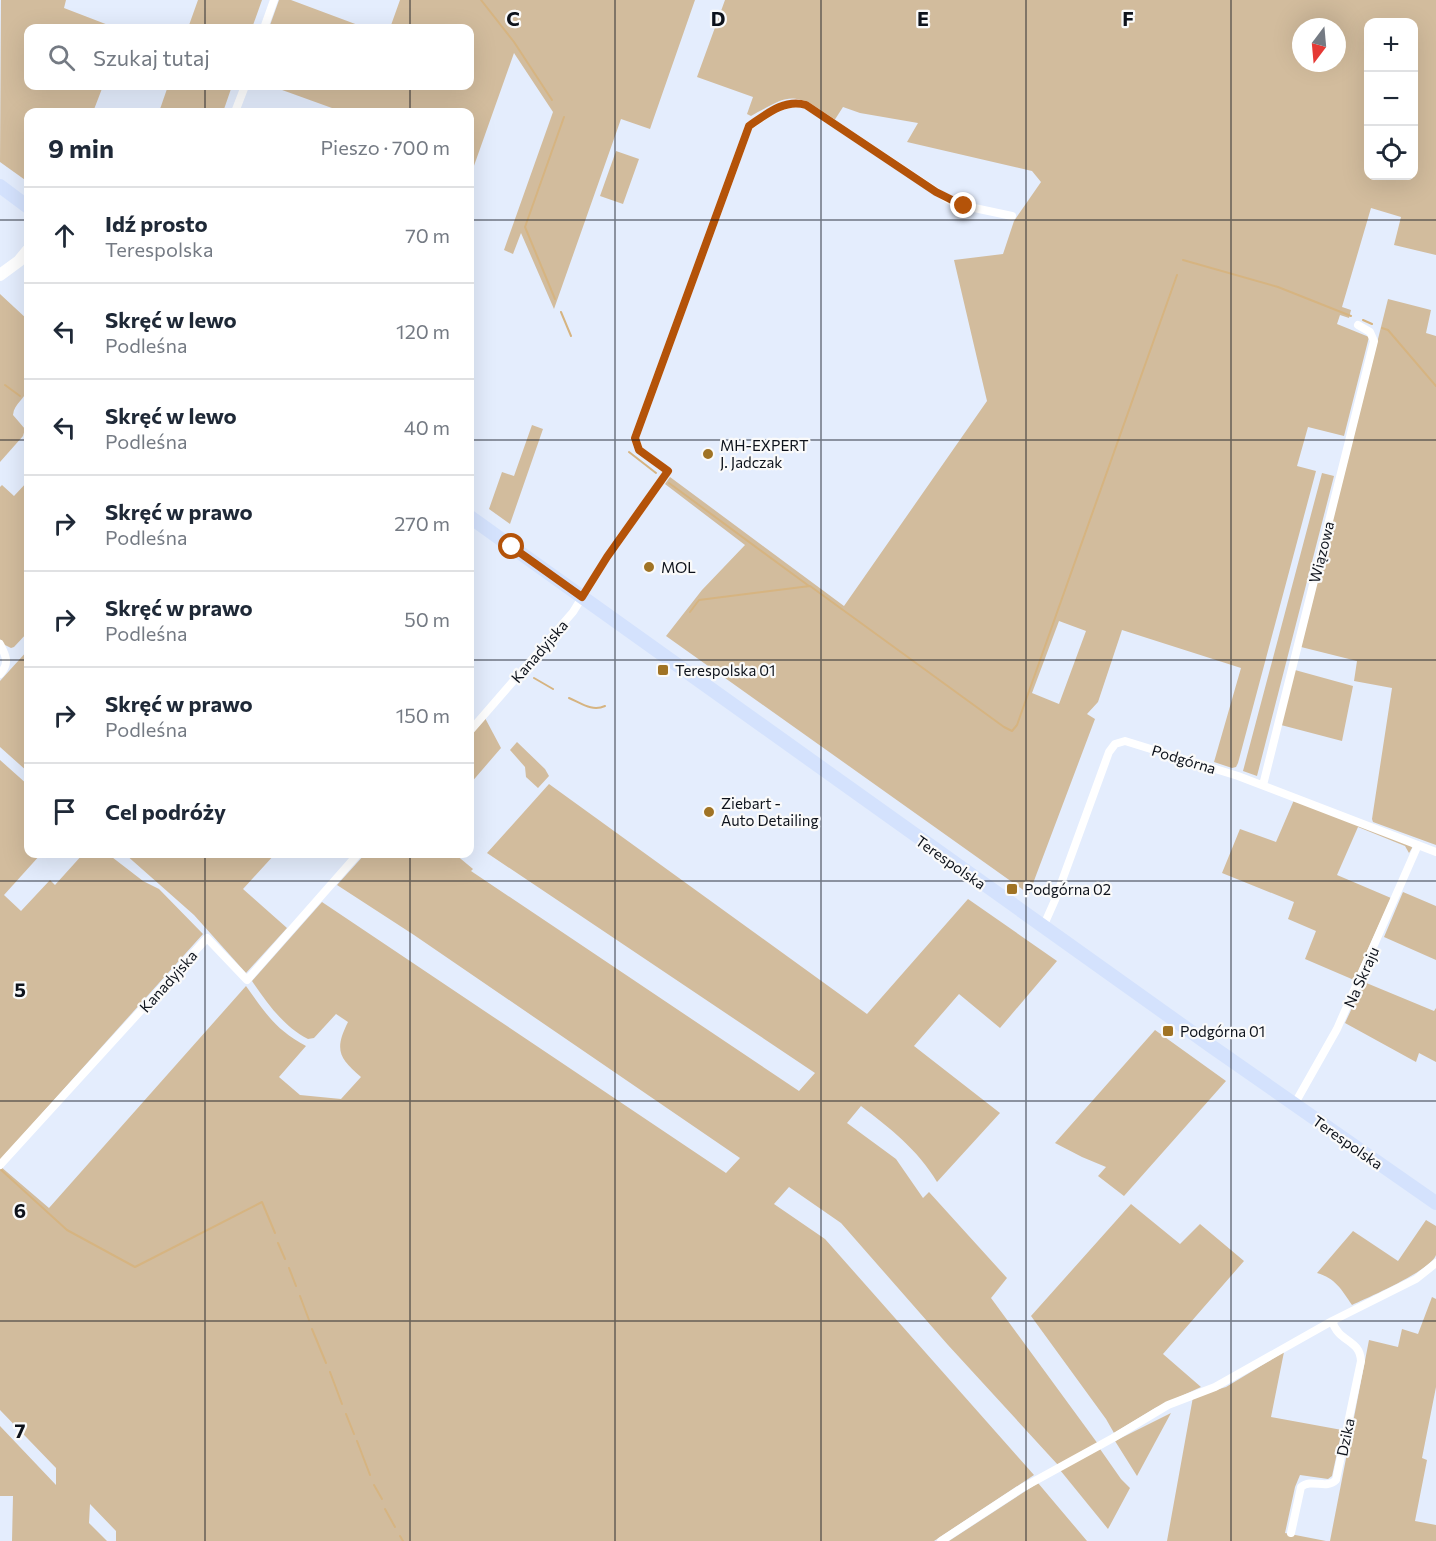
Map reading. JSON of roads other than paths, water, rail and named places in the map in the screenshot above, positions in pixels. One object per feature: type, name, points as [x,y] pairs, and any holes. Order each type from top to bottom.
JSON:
[{"type":"main road","points":[[0,186],[24,204]]},
{"type":"main road","name":"Terespolska","points":[[474,520],[1042,927],[1436,1203]]},
{"type":"street","points":[[265,24],[274,0]]},
{"type":"street","points":[[237,108],[243,90]]},
{"type":"street","name":"Kanadyjska","points":[[474,726],[559,629],[668,471],[639,450],[635,438],[749,126],[780,106],[798,102],[806,105],[952,202],[1012,216]]},
{"type":"street","points":[[0,275],[24,255]]},
{"type":"street","name":"Wiązowa","points":[[1263,785],[1374,341],[1370,332],[1358,325]]},
{"type":"street","points":[[0,644],[6,657],[6,664],[0,674]]},
{"type":"street","name":"Podgórna","points":[[1042,927],[1055,900],[1109,752],[1115,744],[1125,741],[1263,785],[1436,852]]},
{"type":"street","name":"Na Skraju","points":[[1294,1105],[1337,1029],[1418,845]]},
{"type":"street","name":"Kanadyjska","points":[[0,1165],[207,938],[247,980],[354,858]]},
{"type":"street","points":[[941,1541],[1022,1488],[1168,1405],[1215,1387],[1332,1321],[1416,1279],[1436,1263]]},
{"type":"street","name":"Dzika","points":[[1291,1533],[1299,1491],[1303,1484],[1327,1485],[1333,1484],[1336,1480],[1361,1360],[1356,1346],[1339,1335],[1332,1321]]},
{"type":"waterway","points":[[481,0],[514,42],[552,100]]},
{"type":"waterway","points":[[555,299],[525,227],[564,117]]},
{"type":"waterway","points":[[1183,260],[1278,287],[1351,316]]},
{"type":"waterway","points":[[690,612],[699,600],[810,586],[1012,731],[1017,725],[1177,275]]},
{"type":"waterway","points":[[561,312],[571,336]]},
{"type":"waterway","points":[[1363,320],[1372,324]]},
{"type":"waterway","points":[[1382,328],[1388,330],[1436,386]]},
{"type":"waterway","points":[[5,385],[20,396]]},
{"type":"waterway","points":[[629,452],[656,473]]},
{"type":"waterway","points":[[669,483],[809,586]]},
{"type":"waterway","points":[[534,678],[553,689]]},
{"type":"waterway","points":[[569,698],[591,707],[605,706]]},
{"type":"waterway","points":[[0,1169],[67,1230],[135,1267],[262,1202],[275,1233]]},
{"type":"waterway","points":[[278,1243],[285,1259]]},
{"type":"waterway","points":[[289,1268],[296,1286]]},
{"type":"waterway","points":[[300,1296],[309,1320]]},
{"type":"waterway","points":[[312,1329],[326,1363]]},
{"type":"waterway","points":[[330,1372],[342,1404]]},
{"type":"waterway","points":[[346,1414],[354,1434]]},
{"type":"waterway","points":[[357,1441],[370,1475]]},
{"type":"waterway","points":[[374,1485],[382,1499]]},
{"type":"waterway","points":[[385,1509],[395,1527]]},
{"type":"waterway","points":[[400,1536],[403,1541]]},
{"type":"place","name":"MH-EXPERT J. Jadczak","points":[[708,454]]},
{"type":"place","name":"MOL","points":[[649,567]]},
{"type":"place","name":"Terespolska 01","points":[[663,670]]},
{"type":"place","name":"Ziebart - Auto Detailing","points":[[709,812]]},
{"type":"place","name":"Podgórna 02","points":[[1012,889]]},
{"type":"place","name":"Podgórna 01","points":[[1168,1031]]}]
